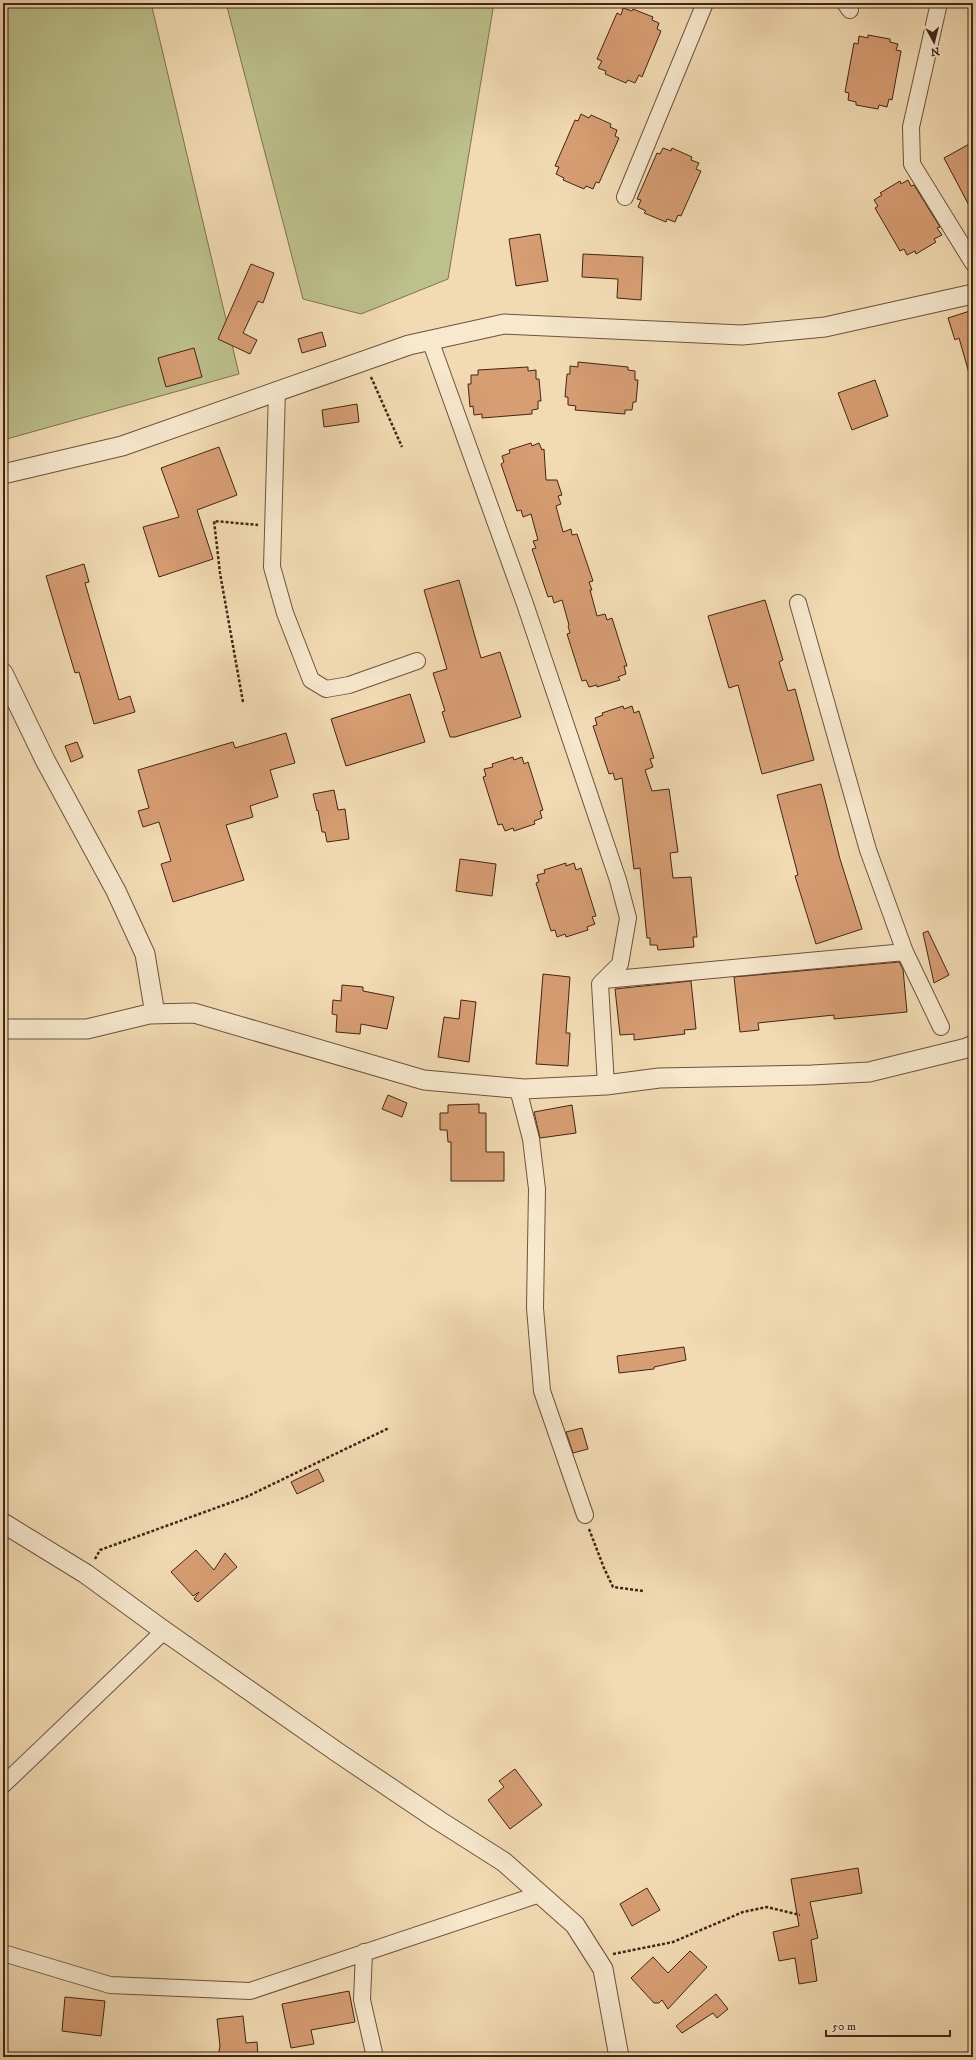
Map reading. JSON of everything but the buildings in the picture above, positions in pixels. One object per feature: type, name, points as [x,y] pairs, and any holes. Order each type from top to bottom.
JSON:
[{"type":"street","points":[[625,197],[705,3]]},
{"type":"street","points":[[939,3],[911,127],[912,164],[973,263]]},
{"type":"street","points":[[3,474],[122,446],[409,344],[504,324],[742,335],[825,327],[973,294]]},
{"type":"street","points":[[430,340],[527,612],[622,895],[628,918],[620,964],[600,984],[606,1085]]},
{"type":"street","points":[[277,390],[278,428],[272,527],[272,567],[285,613],[311,680],[326,689],[349,685],[416,661]]},
{"type":"street","points":[[798,603],[868,850],[905,952],[941,1026]]},
{"type":"street","points":[[3,673],[45,760],[116,891],[145,954],[155,1014]]},
{"type":"street","points":[[604,980],[905,952]]},
{"type":"street","points":[[3,1029],[88,1029],[149,1014],[194,1013],[424,1080],[518,1089],[606,1085],[660,1078],[812,1075],[869,1072],[967,1048],[973,1045]]},
{"type":"street","points":[[518,1089],[531,1139],[537,1189],[535,1308],[542,1391],[585,1515]]},
{"type":"street","points":[[3,1523],[86,1574],[164,1631],[337,1752],[438,1820],[504,1862],[575,1925],[602,1969],[619,2057]]},
{"type":"street","points":[[3,1785],[164,1631]]},
{"type":"street","points":[[3,1953],[110,1985],[250,1991],[540,1894]]},
{"type":"street","points":[[364,1952],[362,2000],[375,2057]]},
{"type":"path","points":[[363,360],[402,447]]},
{"type":"path","points":[[243,702],[220,573],[214,521],[272,527]]},
{"type":"path","points":[[86,1574],[100,1550],[246,1497],[389,1428]]},
{"type":"path","points":[[585,1515],[595,1546],[613,1587],[643,1591]]},
{"type":"path","points":[[595,1958],[673,1942],[743,1912],[767,1907],[800,1915]]},
{"type":"green space","points":[[3,3],[151,3],[239,374],[3,440]]},
{"type":"green space","points":[[226,3],[494,3],[448,279],[361,314],[303,299]]}]
